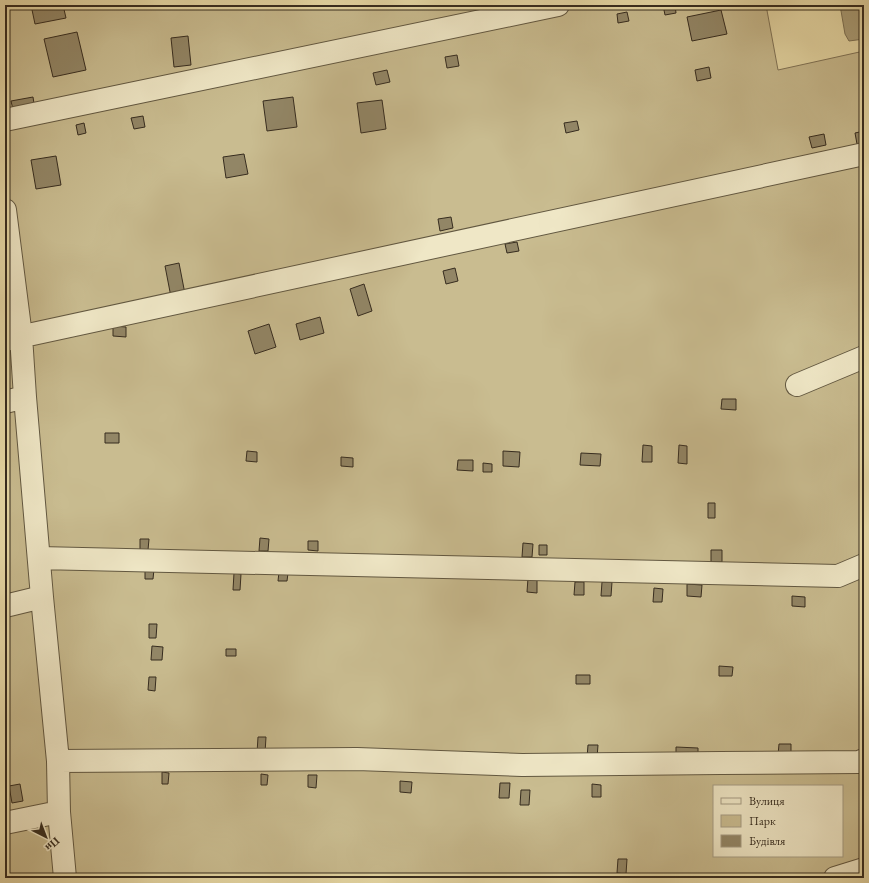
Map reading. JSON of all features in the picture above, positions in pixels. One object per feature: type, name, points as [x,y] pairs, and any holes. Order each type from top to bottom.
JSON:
[{"type":"street","points":[[5,120],[558,5]]},
{"type":"street","points":[[13,338],[864,154]]},
{"type":"street","points":[[5,210],[13,338],[15,399],[39,558],[58,761],[59,812],[65,878]]},
{"type":"street","points":[[797,385],[864,357]]},
{"type":"street","points":[[39,558],[838,576],[864,565]]},
{"type":"street","points":[[5,606],[42,597]]},
{"type":"street","points":[[58,761],[357,759],[522,765],[720,762],[860,762],[864,760]]},
{"type":"street","points":[[5,822],[59,812]]},
{"type":"street","points":[[835,878],[864,869]]},
{"type":"green space","points":[[5,5],[766,5],[778,70],[864,51],[864,878],[5,878]]},
{"type":"shaded area","points":[[840,5],[864,5],[864,39],[849,41],[845,34]]},
{"type":"building","points":[[31,5],[63,5],[66,18],[35,24]]},
{"type":"building","points":[[663,5],[675,5],[676,13],[665,15]]},
{"type":"building","points":[[721,10],[727,34],[692,41],[687,17]]},
{"type":"building","points":[[627,12],[629,21],[618,23],[617,14]]},
{"type":"building","points":[[77,32],[86,70],[53,77],[44,39]]},
{"type":"building","points":[[188,36],[191,65],[174,67],[171,38]]},
{"type":"building","points":[[457,55],[459,66],[447,68],[445,57]]},
{"type":"building","points":[[709,67],[711,78],[697,81],[695,70]]},
{"type":"building","points":[[387,70],[390,82],[376,85],[373,73]]},
{"type":"building","points":[[33,97],[35,110],[14,114],[11,101]]},
{"type":"building","points":[[293,97],[297,127],[267,131],[263,101]]},
{"type":"building","points":[[382,100],[386,129],[361,133],[357,103]]},
{"type":"building","points":[[143,116],[145,127],[134,129],[131,118]]},
{"type":"building","points":[[577,121],[579,130],[566,133],[564,123]]},
{"type":"building","points":[[84,123],[86,133],[78,135],[76,125]]},
{"type":"building","points":[[864,131],[864,142],[857,144],[855,133]]},
{"type":"building","points":[[824,134],[826,145],[812,148],[809,137]]},
{"type":"building","points":[[244,154],[248,174],[226,178],[223,157]]},
{"type":"building","points":[[56,156],[61,185],[36,189],[31,160]]},
{"type":"building","points":[[451,217],[453,228],[440,231],[438,219]]},
{"type":"building","points":[[517,242],[519,251],[507,253],[505,244]]},
{"type":"building","points":[[179,263],[185,294],[171,297],[165,266]]},
{"type":"building","points":[[455,268],[458,281],[446,284],[443,271]]},
{"type":"building","points":[[364,284],[372,311],[358,316],[350,289]]},
{"type":"building","points":[[320,317],[324,333],[300,340],[296,324]]},
{"type":"building","points":[[269,324],[276,347],[255,354],[248,331]]},
{"type":"building","points":[[113,326],[126,327],[126,337],[113,336]]},
{"type":"building","points":[[722,399],[736,399],[736,410],[721,409]]},
{"type":"building","points":[[105,433],[119,433],[119,443],[105,443]]},
{"type":"building","points":[[643,445],[652,446],[652,462],[642,462]]},
{"type":"building","points":[[679,445],[687,446],[687,464],[678,463]]},
{"type":"building","points":[[247,451],[257,452],[257,462],[246,461]]},
{"type":"building","points":[[503,451],[520,452],[519,467],[503,466]]},
{"type":"building","points":[[581,453],[601,454],[600,466],[580,465]]},
{"type":"building","points":[[341,457],[353,458],[353,467],[341,466]]},
{"type":"building","points":[[458,460],[473,460],[473,471],[457,470]]},
{"type":"building","points":[[483,463],[492,464],[492,472],[483,472]]},
{"type":"building","points":[[708,503],[715,503],[715,518],[708,518]]},
{"type":"building","points":[[260,538],[269,539],[268,551],[259,551]]},
{"type":"building","points":[[140,539],[149,539],[148,550],[140,550]]},
{"type":"building","points":[[308,541],[318,541],[318,551],[308,550]]},
{"type":"building","points":[[523,543],[533,544],[532,557],[522,557]]},
{"type":"building","points":[[539,545],[547,545],[547,555],[539,555]]},
{"type":"building","points":[[711,550],[722,550],[722,562],[711,562]]},
{"type":"building","points":[[145,569],[154,569],[153,579],[145,579]]},
{"type":"building","points":[[279,572],[288,573],[287,581],[278,581]]},
{"type":"building","points":[[234,573],[241,574],[240,590],[233,590]]},
{"type":"building","points":[[528,578],[537,578],[537,593],[527,592]]},
{"type":"building","points":[[575,582],[584,582],[584,595],[574,595]]},
{"type":"building","points":[[602,582],[612,582],[611,596],[601,596]]},
{"type":"building","points":[[687,584],[702,585],[701,597],[687,596]]},
{"type":"building","points":[[654,588],[663,589],[662,602],[653,602]]},
{"type":"building","points":[[792,596],[805,597],[805,607],[792,606]]},
{"type":"building","points":[[149,624],[157,624],[156,638],[149,638]]},
{"type":"building","points":[[152,646],[163,647],[162,660],[151,660]]},
{"type":"building","points":[[226,649],[236,649],[236,656],[226,656]]},
{"type":"building","points":[[719,666],[733,667],[732,676],[719,676]]},
{"type":"building","points":[[576,675],[590,675],[590,684],[576,684]]},
{"type":"building","points":[[149,677],[156,677],[155,691],[148,690]]},
{"type":"building","points":[[258,737],[266,737],[265,753],[257,753]]},
{"type":"building","points":[[779,744],[791,744],[791,755],[778,755]]},
{"type":"building","points":[[588,745],[598,745],[597,758],[587,758]]},
{"type":"building","points":[[676,747],[698,748],[698,758],[676,757]]},
{"type":"building","points":[[162,772],[169,773],[168,784],[162,784]]},
{"type":"building","points":[[261,774],[268,775],[267,785],[261,785]]},
{"type":"building","points":[[308,775],[317,775],[316,788],[308,787]]},
{"type":"building","points":[[400,781],[412,782],[411,793],[400,792]]},
{"type":"building","points":[[500,783],[510,783],[509,798],[499,798]]},
{"type":"building","points":[[20,784],[23,801],[12,803],[9,786]]},
{"type":"building","points":[[592,784],[601,785],[601,797],[592,797]]},
{"type":"building","points":[[521,790],[530,790],[529,805],[520,805]]},
{"type":"building","points":[[618,859],[627,859],[626,874],[617,873]]}]
